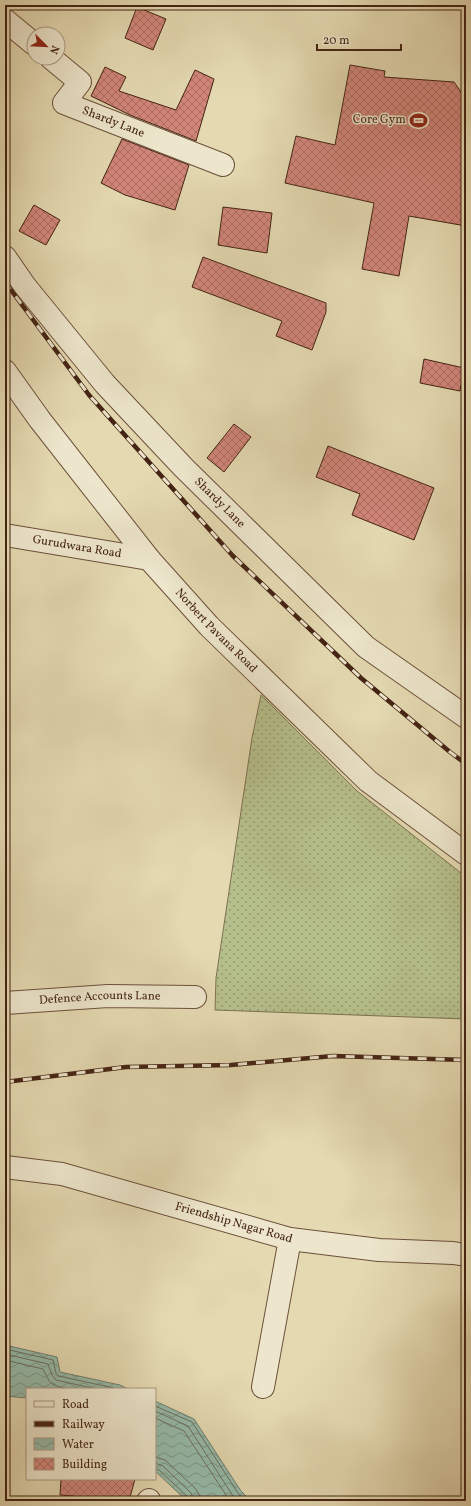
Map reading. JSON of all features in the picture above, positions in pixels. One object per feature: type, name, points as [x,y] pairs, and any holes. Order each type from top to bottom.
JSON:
[{"type":"street","points":[[5,20],[26,37]]},
{"type":"street","name":"Shardy Lane","points":[[61,66],[80,82],[64,103],[223,165]]},
{"type":"street","name":"Shardy Lane","points":[[5,257],[25,286],[105,384],[184,468],[366,647],[466,717]]},
{"type":"street","name":"Norbert Pavana Road","points":[[5,371],[40,420],[205,629],[368,781],[466,854]]},
{"type":"street","name":"Gurudwara Road","points":[[5,535],[149,559]]},
{"type":"street","name":"Defence Accounts Lane","points":[[5,1003],[108,996],[195,997]]},
{"type":"street","name":"Friendship Nagar Road","points":[[5,1167],[62,1174],[290,1239],[378,1250],[453,1253],[466,1255]]},
{"type":"street","points":[[263,1387],[290,1239]]},
{"type":"green space","points":[[261,695],[357,791],[466,877],[466,1019],[215,1010],[216,978],[252,738]]},
{"type":"water","points":[[5,1345],[57,1357],[60,1372],[120,1385],[126,1388],[26,1388],[26,1398],[5,1396]]},
{"type":"water","points":[[156,1401],[194,1419],[241,1491],[251,1501],[187,1501],[156,1472]]},
{"type":"building","points":[[137,7],[166,19],[153,50],[125,38]]},
{"type":"building","points":[[350,65],[385,71],[384,77],[454,82],[466,99],[466,226],[409,216],[399,276],[362,269],[374,203],[285,183],[296,136],[335,145]]},
{"type":"building","points":[[105,67],[126,77],[119,91],[176,110],[195,70],[214,79],[196,141],[130,115],[91,96]]},
{"type":"building","points":[[122,139],[189,165],[175,210],[125,195],[101,183]]},
{"type":"building","points":[[34,205],[60,220],[46,245],[19,231]]},
{"type":"building","points":[[223,207],[272,213],[267,253],[218,245]]},
{"type":"building","points":[[203,257],[326,303],[326,312],[312,350],[276,336],[282,321],[192,287]]},
{"type":"building","points":[[424,359],[464,368],[460,391],[420,383]]},
{"type":"building","points":[[234,424],[251,437],[224,472],[207,458]]},
{"type":"building","points":[[328,446],[434,488],[414,540],[352,515],[360,494],[316,477]]},
{"type":"building","points":[[61,1480],[135,1480],[129,1501],[60,1495]]},
{"type":"railway","points":[[5,282],[89,395],[233,556],[361,678],[466,764]]},
{"type":"railway","points":[[5,1082],[126,1067],[231,1065],[333,1056],[466,1060]]},
{"type":"place","name":"Core Gym","points":[[419,120]]}]
